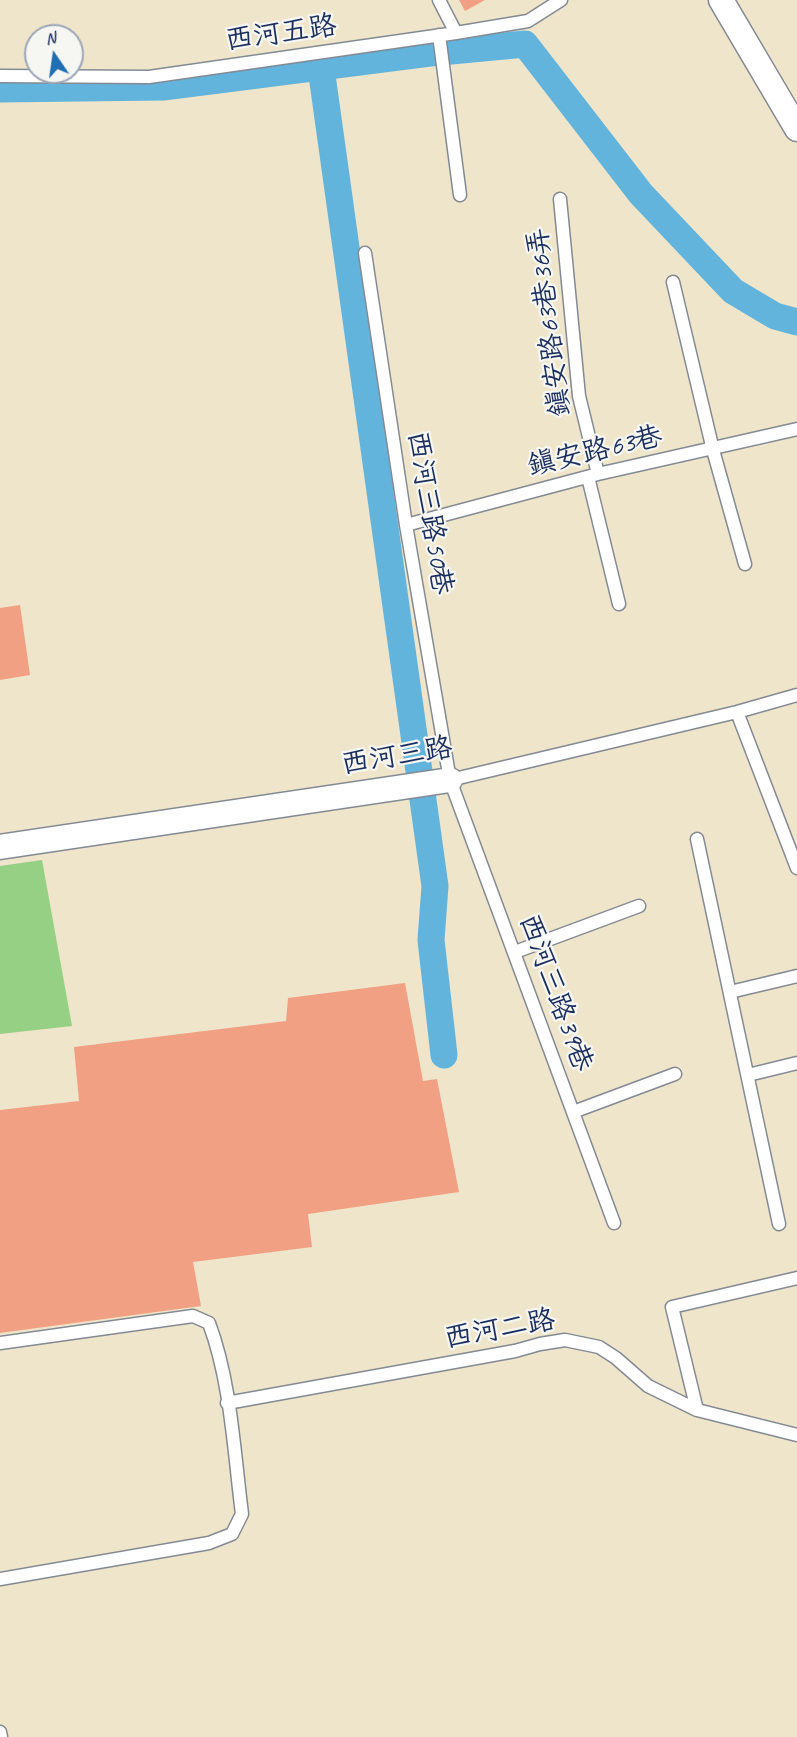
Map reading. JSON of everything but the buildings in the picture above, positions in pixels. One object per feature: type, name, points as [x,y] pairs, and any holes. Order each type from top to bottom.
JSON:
[{"type":"street","points":[[721,0],[797,129]]},
{"type":"street","name":"西河三路","points":[[0,847],[450,780]]},
{"type":"lane","points":[[439,0],[456,33]]},
{"type":"lane","name":"西河五路","points":[[0,76],[149,77],[528,21],[561,0]]},
{"type":"lane","points":[[439,35],[460,195]]},
{"type":"lane","name":"鎮安路63巷36弄","points":[[560,199],[579,396],[619,604]]},
{"type":"lane","name":"西河三路50巷","points":[[364,253],[406,525],[450,780]]},
{"type":"lane","points":[[673,282],[712,450],[745,564]]},
{"type":"lane","name":"鎮安路63巷","points":[[406,525],[593,476],[797,429]]},
{"type":"lane","name":"西河三路","points":[[450,780],[737,712],[797,694]]},
{"type":"lane","points":[[737,712],[797,868]]},
{"type":"lane","name":"西河三路39巷","points":[[450,780],[614,1223]]},
{"type":"lane","points":[[697,839],[780,1224]]},
{"type":"lane","points":[[515,952],[639,906]]},
{"type":"lane","points":[[730,993],[797,975]]},
{"type":"lane","points":[[748,1075],[797,1063]]},
{"type":"lane","points":[[573,1112],[675,1074]]},
{"type":"lane","points":[[697,1410],[672,1307],[797,1278]]},
{"type":"lane","points":[[0,1343],[193,1316],[209,1323],[216,1343],[227,1402],[242,1514],[232,1534],[209,1543],[0,1580]]},
{"type":"lane","name":"西河二路","points":[[227,1402],[565,1340],[599,1347],[616,1358],[648,1386],[697,1410],[797,1435]]},
{"type":"lane","points":[[0,1732],[1,1737]]},
{"type":"green space","points":[[42,860],[72,1026],[0,1034],[0,866]]},
{"type":"waterway","points":[[0,89],[163,87],[430,53],[525,44],[641,194],[733,291],[775,316],[797,322]]},
{"type":"waterway","points":[[321,68],[435,886],[431,940],[444,1055]]}]
